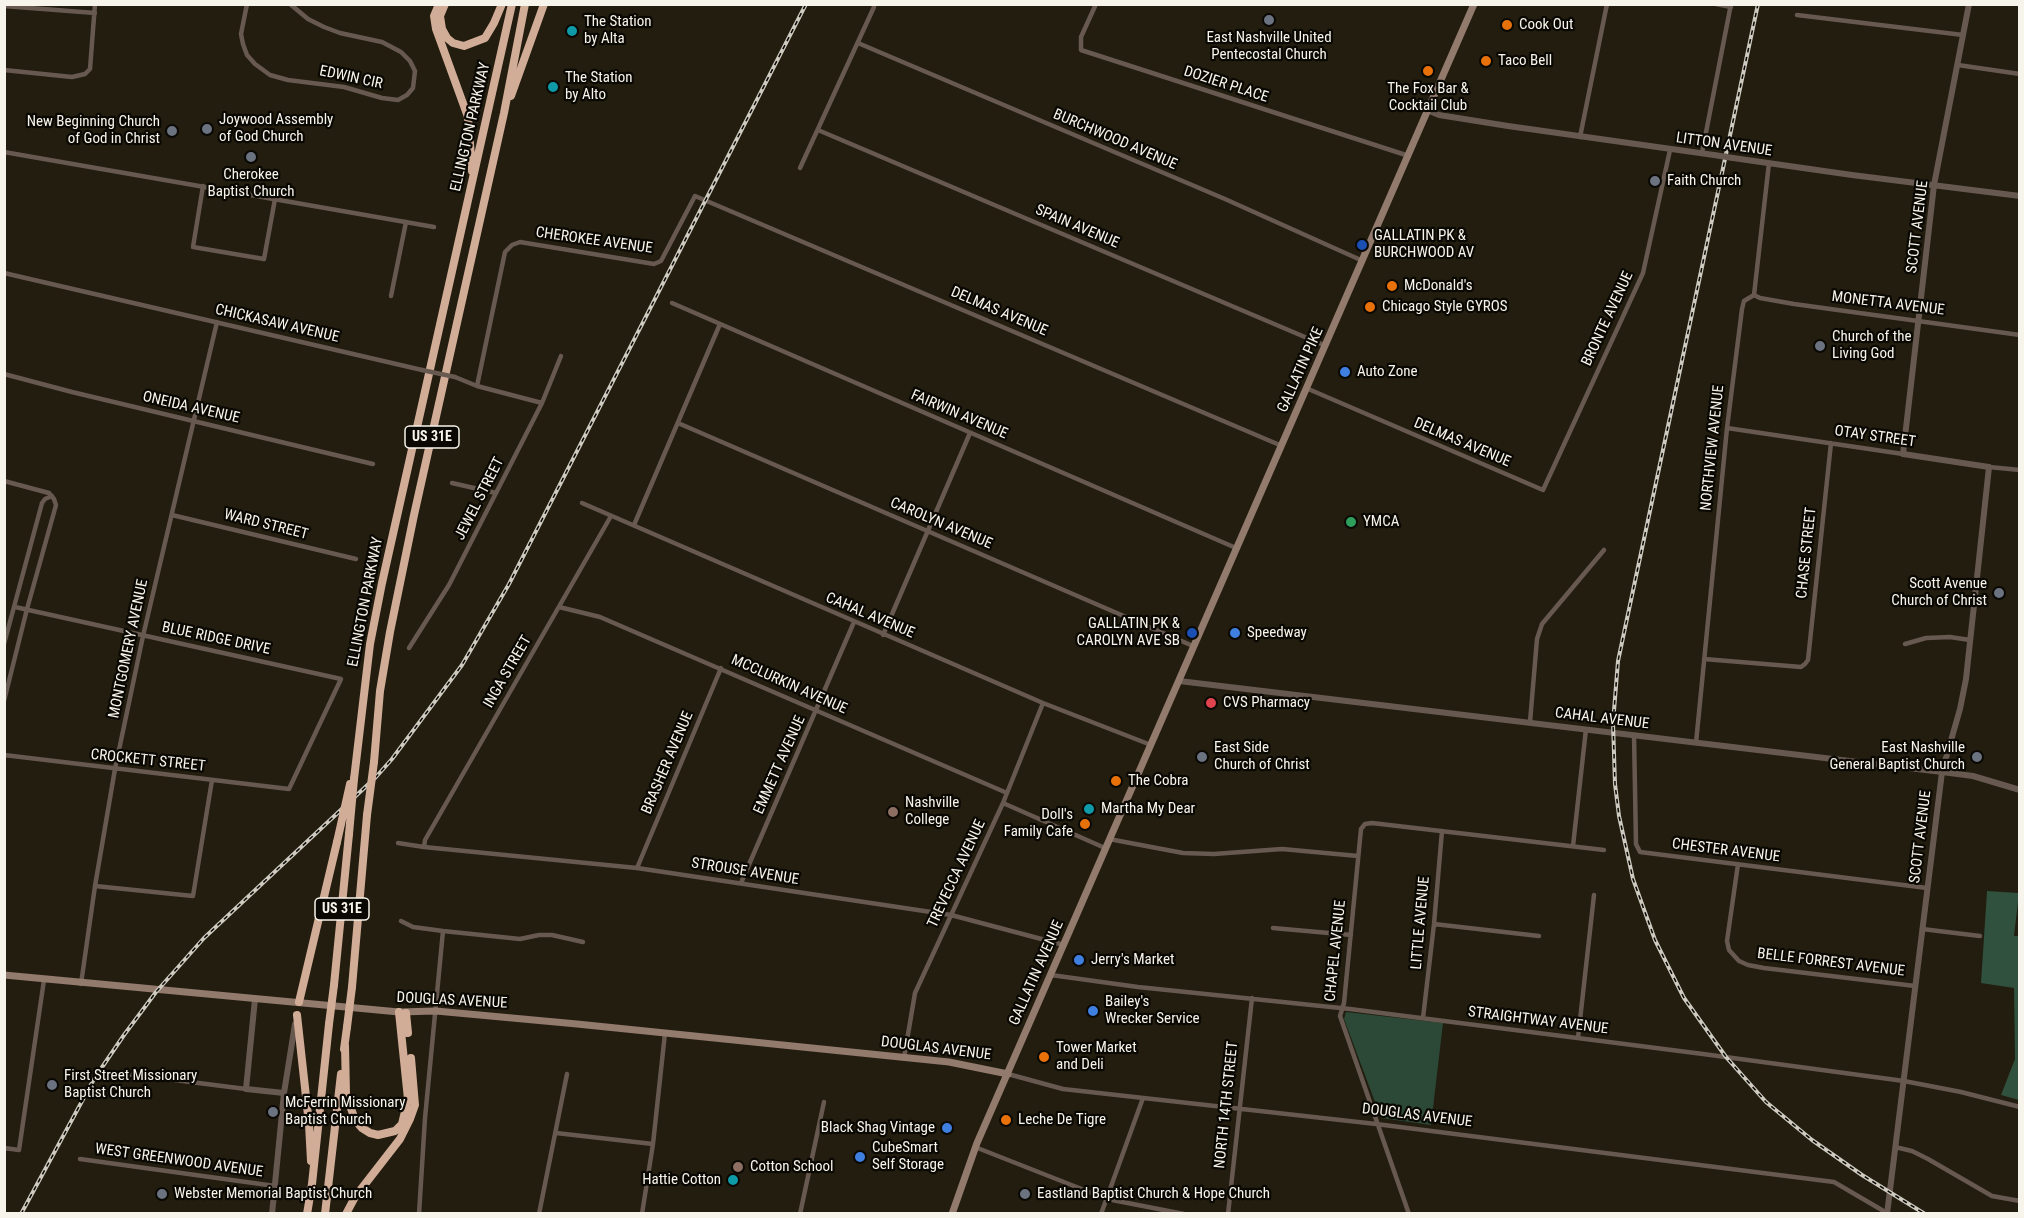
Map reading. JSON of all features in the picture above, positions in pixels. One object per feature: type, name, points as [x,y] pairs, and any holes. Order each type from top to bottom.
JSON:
[{"type":"highway","points":[[438,4],[434,16],[436,29],[468,117],[472,182]]},
{"type":"highway","points":[[445,4],[440,16],[442,29],[453,43],[464,46],[485,39],[502,4]]},
{"type":"highway","name":"ELLINGTON PARKWAY","points":[[352,782],[370,644],[382,583],[512,4]]},
{"type":"highway","name":"ELLINGTON PARKWAY","points":[[325,1214],[352,987],[380,691],[414,515],[504,113],[525,4]]},
{"type":"highway","points":[[504,113],[544,4]]},
{"type":"highway","points":[[299,1002],[352,782]]},
{"type":"highway","name":"US 31E","points":[[307,1214],[334,985],[352,782]]},
{"type":"highway","points":[[345,1045],[346,1094],[355,1120],[370,1133],[378,1135],[395,1131],[402,1124],[408,1099],[402,1012]]},
{"type":"highway","points":[[346,1214],[355,1197],[400,1139],[411,1119],[415,1098],[402,1012]]},
{"type":"highway","points":[[297,1016],[309,1124],[312,1184]]},
{"type":"main road","name":"GALLATIN PIKE","points":[[1151,745],[1474,4]]},
{"type":"main road","name":"GALLATIN AVENUE","points":[[952,1214],[975,1147],[1151,745]]},
{"type":"main road","name":"DOUGLAS AVENUE","points":[[4,975],[81,984],[402,1012],[436,1011],[665,1033],[949,1062],[1008,1074]]},
{"type":"main road","points":[[297,1016],[299,1002]]},
{"type":"street","points":[[4,70],[72,77],[85,74],[90,69],[95,4]]},
{"type":"street","name":"EDWIN CIR","points":[[247,4],[242,25],[243,44],[247,55],[270,75],[288,80],[344,87],[382,98],[398,100],[407,96],[413,88],[415,71],[410,61],[401,52],[382,42],[340,33],[324,27],[308,19],[290,4]]},
{"type":"street","name":"DOZIER PLACE","points":[[1096,4],[1081,37],[1082,50],[1409,156]]},
{"type":"street","points":[[1580,137],[1607,4]]},
{"type":"street","points":[[1702,153],[1731,6],[1716,4]]},
{"type":"street","name":"SCOTT AVENUE","points":[[1903,454],[1934,185],[1969,4]]},
{"type":"street","points":[[4,6],[94,13]]},
{"type":"street","points":[[800,168],[873,7]]},
{"type":"street","points":[[1797,15],[1963,35]]},
{"type":"street","name":"BURCHWOOD AVENUE","points":[[858,43],[1225,199],[1363,261]]},
{"type":"street","points":[[1958,65],[2019,74]]},
{"type":"street","name":"LITTON AVENUE","points":[[1427,110],[1439,115],[1580,137],[1852,176],[2019,196]]},
{"type":"street","name":"SPAIN AVENUE","points":[[818,130],[1326,346]]},
{"type":"street","name":"BRONTE AVENUE","points":[[1543,490],[1640,281],[1650,250],[1670,150]]},
{"type":"street","points":[[4,152],[434,227]]},
{"type":"street","name":"NORTHVIEW AVENUE","points":[[1696,743],[1727,428],[1742,309],[1744,301],[1754,295],[1769,163]]},
{"type":"street","points":[[203,186],[193,247],[264,260],[274,199]]},
{"type":"street","name":"CHEROKEE AVENUE","points":[[477,386],[505,252],[512,245],[519,242],[654,264],[661,261],[668,251],[695,196],[707,200]]},
{"type":"street","name":"DELMAS AVENUE","points":[[707,200],[1282,446]]},
{"type":"street","points":[[391,296],[406,222]]},
{"type":"street","name":"CHICKASAW AVENUE","points":[[4,273],[455,377],[477,386],[542,403]]},
{"type":"street","name":"MONETTA AVENUE","points":[[1754,295],[1794,304],[2019,335]]},
{"type":"street","name":"FAIRWIN AVENUE","points":[[672,303],[1236,548]]},
{"type":"street","name":"MONTGOMERY AVENUE","points":[[81,984],[115,769],[143,636],[217,322]]},
{"type":"street","points":[[634,525],[720,324]]},
{"type":"street","name":"JEWEL STREET","points":[[410,648],[449,585],[542,403],[561,356]]},
{"type":"street","name":"ONEIDA AVENUE","points":[[4,374],[373,464]]},
{"type":"street","name":"DELMAS AVENUE","points":[[1306,388],[1543,490]]},
{"type":"street","name":"CAROLYN AVENUE","points":[[678,423],[1194,646]]},
{"type":"street","name":"OTAY STREET","points":[[1727,428],[2019,470]]},
{"type":"street","points":[[883,634],[970,433]]},
{"type":"street","name":"CHASE STREET","points":[[1704,659],[1800,667],[1808,660],[1831,443]]},
{"type":"street","name":"SCOTT AVENUE","points":[[1887,1214],[1942,772],[1966,679],[1989,467]]},
{"type":"street","points":[[4,481],[43,491],[52,496],[56,505],[4,701]]},
{"type":"street","points":[[452,483],[496,493]]},
{"type":"street","points":[[4,644],[42,502],[52,496]]},
{"type":"street","name":"CAHAL AVENUE","points":[[582,502],[1043,703],[1151,745]]},
{"type":"street","name":"WARD STREET","points":[[172,515],[356,560]]},
{"type":"street","name":"INGA STREET","points":[[424,847],[425,840],[610,516]]},
{"type":"street","points":[[1530,722],[1537,639],[1542,624],[1604,550]]},
{"type":"street","name":"BLUE RIDGE DRIVE","points":[[15,606],[341,679],[289,789]]},
{"type":"street","name":"MCCLURKIN AVENUE","points":[[560,607],[600,617],[1007,794]]},
{"type":"street","name":"EMMETT AVENUE","points":[[741,883],[854,622]]},
{"type":"street","points":[[1905,644],[1926,638],[1950,637],[1970,640]]},
{"type":"street","name":"BRASHER AVENUE","points":[[637,868],[721,668]]},
{"type":"street","name":"CAHAL AVENUE","points":[[1179,681],[1942,772],[1973,777],[2019,790]]},
{"type":"street","name":"TREVECCA AVENUE","points":[[904,1058],[915,993],[1007,794],[1043,703]]},
{"type":"street","points":[[1573,846],[1586,729]]},
{"type":"street","name":"CHESTER AVENUE","points":[[1634,735],[1636,844],[1640,852],[1927,888]]},
{"type":"street","name":"CROCKETT STREET","points":[[4,755],[289,789]]},
{"type":"street","points":[[95,886],[193,896],[212,780]]},
{"type":"street","points":[[1003,803],[1105,848]]},
{"type":"street","name":"CHAPEL AVENUE","points":[[1410,1214],[1376,1124],[1340,1016],[1344,1004],[1361,829],[1365,824],[1442,831]]},
{"type":"street","points":[[1442,831],[1604,850]]},
{"type":"street","name":"LITTLE AVENUE","points":[[1423,1018],[1442,831]]},
{"type":"street","points":[[1109,839],[1183,853],[1214,854],[1282,849],[1358,856]]},
{"type":"street","name":"STROUSE AVENUE","points":[[398,843],[637,868],[951,915],[1064,945]]},
{"type":"street","name":"BELLE FORREST AVENUE","points":[[1738,864],[1727,941],[1728,950],[1738,961],[1764,968],[1915,986]]},
{"type":"street","points":[[1578,1038],[1594,895]]},
{"type":"street","points":[[401,921],[413,927],[443,931],[520,939],[552,935],[583,942]]},
{"type":"street","points":[[1434,924],[1539,936]]},
{"type":"street","points":[[1273,928],[1351,935]]},
{"type":"street","points":[[1922,930],[1980,936]]},
{"type":"street","points":[[419,1214],[425,1118],[443,931]]},
{"type":"street","name":"STRAIGHTWAY AVENUE","points":[[1051,975],[1138,987],[1423,1018],[1904,1082],[1961,1092],[2019,1107]]},
{"type":"street","points":[[4,1148],[20,1150],[44,980]]},
{"type":"street","name":"NORTH 14TH STREET","points":[[1228,1214],[1252,998]]},
{"type":"street","points":[[246,1089],[255,999]]},
{"type":"street","points":[[272,1214],[284,1094],[297,1016]]},
{"type":"street","points":[[642,1214],[653,1144],[665,1033]]},
{"type":"street","points":[[127,1074],[284,1094]]},
{"type":"street","points":[[539,1214],[567,1074]]},
{"type":"street","name":"DOUGLAS AVENUE","points":[[1008,1074],[1063,1089],[1376,1124],[1834,1182],[1887,1214]]},
{"type":"street","points":[[1101,1214],[1143,1098]]},
{"type":"street","points":[[800,1214],[824,1102]]},
{"type":"street","points":[[556,1133],[653,1144]]},
{"type":"street","points":[[975,1147],[1107,1199],[1184,1214]]},
{"type":"street","points":[[1895,1147],[1912,1151],[1928,1159],[1992,1196],[2019,1201]]},
{"type":"street","name":"WEST GREENWOOD AVENUE","points":[[80,1159],[275,1186]]},
{"type":"green space","points":[[1987,891],[2019,893],[2014,936],[2020,936],[2019,1100],[2001,1095],[2015,1059],[2014,988],[1981,983]]},
{"type":"green space","points":[[1346,1012],[1443,1023],[1431,1125],[1381,1118],[1344,1019]]},
{"type":"railway","points":[[21,1214],[94,1079],[156,992],[204,938],[376,777],[462,665],[509,584],[806,4]]},
{"type":"railway","points":[[1758,4],[1618,661],[1613,723],[1615,784],[1619,816],[1633,879],[1655,940],[1684,998],[1726,1057],[1766,1102],[1812,1140],[1862,1175],[1925,1214]]},
{"type":"place","name":"East Nashville United Pentecostal Church","points":[[1269,20]]},
{"type":"place","name":"Cook Out","points":[[1507,25]]},
{"type":"place","name":"The Station by Alta","points":[[572,31]]},
{"type":"place","name":"Taco Bell","points":[[1486,61]]},
{"type":"place","name":"The Fox Bar & Cocktail Club","points":[[1428,71]]},
{"type":"place","name":"The Station by Alto","points":[[553,87]]},
{"type":"place","name":"Joywood Assembly of God Church","points":[[207,129]]},
{"type":"place","name":"New Beginning Church of God in Christ","points":[[172,131]]},
{"type":"place","name":"Cherokee Baptist Church","points":[[251,157]]},
{"type":"place","name":"Faith Church","points":[[1655,181]]},
{"type":"place","name":"GALLATIN PK & BURCHWOOD AV","points":[[1362,245]]},
{"type":"place","name":"McDonald's","points":[[1392,286]]},
{"type":"place","name":"Chicago Style GYROS","points":[[1370,307]]},
{"type":"place","name":"Church of the Living God","points":[[1820,346]]},
{"type":"place","name":"Auto Zone","points":[[1345,372]]},
{"type":"place","name":"YMCA","points":[[1351,522]]},
{"type":"place","name":"Scott Avenue Church of Christ","points":[[1999,593]]},
{"type":"place","name":"GALLATIN PK & CAROLYN AVE SB","points":[[1192,633]]},
{"type":"place","name":"Speedway","points":[[1235,633]]},
{"type":"place","name":"CVS Pharmacy","points":[[1211,703]]},
{"type":"place","name":"East Side Church of Christ","points":[[1202,757]]},
{"type":"place","name":"East Nashville General Baptist Church","points":[[1977,757]]},
{"type":"place","name":"The Cobra","points":[[1116,781]]},
{"type":"place","name":"Martha My Dear","points":[[1089,809]]},
{"type":"place","name":"Nashville College","points":[[893,812]]},
{"type":"place","name":"Doll's Family Cafe","points":[[1085,824]]},
{"type":"place","name":"Jerry's Market","points":[[1079,960]]},
{"type":"place","name":"Bailey's Wrecker Service","points":[[1093,1011]]},
{"type":"place","name":"Tower Market and Deli","points":[[1044,1057]]},
{"type":"place","name":"First Street Missionary Baptist Church","points":[[52,1085]]},
{"type":"place","name":"McFerrin Missionary Baptist Church","points":[[273,1112]]},
{"type":"place","name":"Leche De Tigre","points":[[1006,1120]]},
{"type":"place","name":"Black Shag Vintage","points":[[947,1128]]},
{"type":"place","name":"CubeSmart Self Storage","points":[[860,1157]]},
{"type":"place","name":"Cotton School","points":[[738,1167]]},
{"type":"place","name":"Hattie Cotton","points":[[733,1180]]},
{"type":"place","name":"Webster Memorial Baptist Church","points":[[162,1194]]},
{"type":"place","name":"Eastland Baptist Church & Hope Church","points":[[1025,1194]]}]
